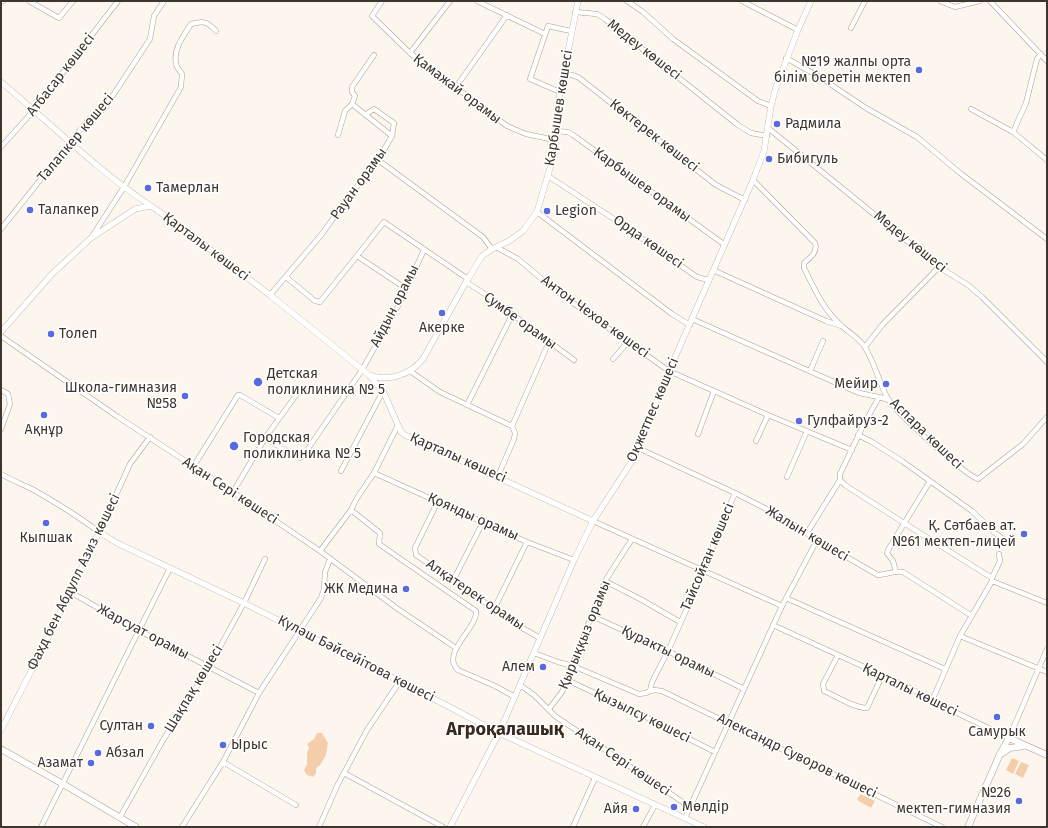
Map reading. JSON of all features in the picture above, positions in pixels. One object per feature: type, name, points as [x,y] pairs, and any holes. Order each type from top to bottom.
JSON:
[{"type":"main road","points":[[968,827],[1000,754],[1009,738]]},
{"type":"main road","name":"Қарталы көшесі","points":[[1009,738],[1047,755]]},
{"type":"main road","points":[[1000,754],[1010,748],[1027,746]]},
{"type":"main road","points":[[1,749],[136,827]]},
{"type":"street","points":[[29,1],[59,18],[73,1]]},
{"type":"street","name":"Атбасар көшесі","points":[[1,147],[34,110],[118,1]]},
{"type":"street","name":"Талапкер көшесі","points":[[1,229],[89,119],[104,109],[150,40],[154,16],[164,1]]},
{"type":"street","name":"Қамажай орамы","points":[[382,1],[372,16],[410,53],[507,126],[526,134],[555,140]]},
{"type":"street","points":[[410,53],[450,1]]},
{"type":"street","points":[[477,1],[545,34]]},
{"type":"street","name":"Карбышев көшесі","points":[[410,371],[423,359],[482,256],[509,241],[523,231],[536,212],[555,151],[560,92],[578,1]]},
{"type":"street","name":"Медеу көшесі","points":[[627,1],[644,12],[673,39],[747,93],[758,101],[771,106]]},
{"type":"street","points":[[742,1],[798,30]]},
{"type":"street","name":"Оқжетпес көшесі","points":[[450,827],[499,733],[574,560],[593,521],[630,465],[638,448],[669,371],[753,180],[764,151],[771,106],[776,87],[786,58],[811,1]]},
{"type":"street","points":[[851,28],[865,1]]},
{"type":"street","points":[[940,1],[955,7],[980,1]]},
{"type":"street","points":[[990,1],[1047,61]]},
{"type":"street","name":"Медеу көшесі","points":[[575,12],[597,14],[605,19],[738,125],[751,134],[767,136]]},
{"type":"street","points":[[456,87],[506,15]]},
{"type":"street","points":[[91,238],[124,187],[181,87],[182,74],[176,65],[176,51],[191,24],[203,22],[212,26],[216,31]]},
{"type":"street","points":[[560,92],[530,79],[548,26],[571,31]]},
{"type":"street","points":[[1013,132],[1026,103],[1037,59],[1041,54]]},
{"type":"street","points":[[338,135],[345,111],[352,104],[355,96],[352,92],[352,87],[374,55]]},
{"type":"street","points":[[786,58],[818,76],[866,108],[917,137],[960,173],[1047,239]]},
{"type":"street","name":"Көктерек көшесі","points":[[564,73],[578,77],[716,185],[745,200]]},
{"type":"street","name":"Қарталы көшесі","points":[[1,82],[124,187],[174,222],[270,295],[369,375],[382,391],[401,432],[632,539],[782,606]]},
{"type":"street","name":"Рауан орамы","points":[[270,295],[322,234],[378,160],[392,136],[352,104]]},
{"type":"street","points":[[365,115],[374,109],[394,123],[392,136]]},
{"type":"street","points":[[971,109],[1013,132],[1046,157]]},
{"type":"street","name":"Медеу көшесі","points":[[768,128],[939,267],[968,285],[1047,362]]},
{"type":"street","name":"Карбышев орамы","points":[[556,131],[568,132],[573,135],[724,245]]},
{"type":"street","name":"Антон Чехов көшесі","points":[[378,160],[483,237],[494,248],[518,259],[556,291],[669,371],[852,450]]},
{"type":"street","name":"Орда көшесі","points":[[548,176],[618,221],[697,277],[709,280]]},
{"type":"street","name":"Аспара көшесі","points":[[753,180],[815,242],[815,251],[811,258],[803,265],[813,287],[824,305],[841,326],[851,333],[865,347],[889,400],[915,427],[962,469],[978,479],[1023,444],[1047,417]]},
{"type":"street","name":"Қарталы көшесі","points":[[1,332],[52,274],[91,238],[135,209],[151,206]]},
{"type":"street","points":[[536,212],[672,314],[859,393],[889,400]]},
{"type":"street","name":"Сумбе орамы","points":[[357,256],[384,222],[574,360]]},
{"type":"street","name":"Айдын орамы","points":[[265,438],[297,457],[303,456],[362,370],[392,318],[424,250]]},
{"type":"street","points":[[286,277],[318,303],[357,256],[405,288]]},
{"type":"street","points":[[865,347],[883,324],[939,267]]},
{"type":"street","points":[[713,270],[826,321],[841,326]]},
{"type":"street","points":[[467,405],[512,315]]},
{"type":"street","name":"Ақан Сері көшесі","points":[[1,336],[320,551],[398,609],[456,648]]},
{"type":"street","points":[[810,371],[823,341]]},
{"type":"street","points":[[512,426],[549,342]]},
{"type":"street","points":[[614,359],[628,342]]},
{"type":"street","points":[[369,375],[377,378],[400,376],[410,371],[440,392],[512,426],[515,433],[514,439],[498,476]]},
{"type":"street","points":[[1,390],[8,394],[10,404],[1,429]]},
{"type":"street","points":[[232,492],[265,438],[299,391]]},
{"type":"street","points":[[341,471],[382,391]]},
{"type":"street","points":[[698,434],[714,391]]},
{"type":"street","points":[[193,466],[238,395],[279,418]]},
{"type":"street","points":[[807,533],[840,480],[840,474],[858,435],[879,398]]},
{"type":"street","points":[[756,440],[768,415]]},
{"type":"street","points":[[320,551],[351,510],[374,473],[398,425]]},
{"type":"street","points":[[787,477],[807,431]]},
{"type":"street","points":[[858,435],[902,461],[972,511],[995,534],[1006,542]]},
{"type":"street","name":"Фахд бен Абдулл Азиз көшесі","points":[[1,730],[48,638],[130,464],[150,437]]},
{"type":"street","name":"Жалын көшесі","points":[[638,448],[782,516],[818,540],[878,575],[898,571],[903,572],[972,616]]},
{"type":"street","name":"Қоянды орамы","points":[[374,473],[527,542],[574,560]]},
{"type":"street","name":"Күләш Бәйсейітова көшесі","points":[[1,474],[31,489],[82,519],[99,532],[117,542],[244,603],[499,733],[701,826]]},
{"type":"street","points":[[840,480],[845,485],[992,580],[1047,603]]},
{"type":"street","points":[[896,572],[895,565],[887,553],[930,481]]},
{"type":"street","name":"Тайсойған көшесі","points":[[648,692],[704,570],[735,493]]},
{"type":"street","name":"Алқатерек орамы","points":[[438,501],[415,548],[417,556],[494,610],[540,638]]},
{"type":"street","points":[[351,510],[380,533],[379,544],[476,611],[477,613],[474,620],[456,648],[453,657],[454,665],[458,670],[495,686],[515,697]]},
{"type":"street","points":[[453,581],[483,522]]},
{"type":"street","name":"Қырыққыз орамы","points":[[549,709],[562,692],[605,581],[632,539]]},
{"type":"street","points":[[685,818],[782,606],[818,540]]},
{"type":"street","points":[[494,610],[527,542]]},
{"type":"street","points":[[932,701],[960,636],[992,580],[1000,561],[999,554]]},
{"type":"street","name":"Шақпақ көшесі","points":[[120,818],[162,742],[209,667],[244,603],[265,559]]},
{"type":"street","points":[[182,827],[223,762],[259,693],[321,598],[324,589],[325,572],[330,559]]},
{"type":"street","points":[[41,827],[170,568]]},
{"type":"street","name":"Тайсойған көшесі","points":[[605,581],[680,622]]},
{"type":"street","name":"Жарсуат орамы","points":[[70,592],[138,630],[259,693]]},
{"type":"street","points":[[786,598],[945,669]]},
{"type":"street","name":"Қуракты орамы","points":[[592,616],[668,651],[744,689]]},
{"type":"street","name":"Қарталы көшесі","points":[[773,625],[910,688],[932,701],[1009,738]]},
{"type":"street","points":[[960,636],[1047,672]]},
{"type":"street","points":[[1009,738],[1047,649]]},
{"type":"street","name":"Александр Суворов көшесі","points":[[534,653],[573,666],[639,694],[654,690],[662,691],[942,827]]},
{"type":"street","points":[[838,655],[822,687],[824,691],[847,702],[867,708],[882,676]]},
{"type":"street","name":"Қызылсу көшесі","points":[[567,680],[644,716],[715,752]]},
{"type":"street","points":[[319,827],[344,773],[367,730],[400,682]]},
{"type":"street","name":"Ақан Сері көшесі","points":[[520,685],[534,695],[556,716],[690,807]]},
{"type":"street","points":[[223,762],[296,805]]},
{"type":"street","points":[[344,773],[443,827]]},
{"type":"street","points":[[573,827],[595,778]]},
{"type":"street","points":[[642,827],[654,805]]},
{"type":"shaded area","points":[[317,733],[322,733],[328,743],[326,755],[320,765],[316,768],[316,773],[313,777],[307,775],[304,770],[307,765],[307,754],[309,747],[307,744],[314,739]]},
{"type":"shaded area","points":[[1012,758],[1019,761],[1013,774],[1006,770]]},
{"type":"shaded area","points":[[1021,762],[1029,765],[1023,778],[1015,774]]},
{"type":"shaded area","points":[[860,794],[875,801],[871,808],[857,800]]},
{"type":"place","name":"№19 жалпы орта білім беретін мектеп","points":[[919,70]]},
{"type":"place","name":"Радмила","points":[[777,124]]},
{"type":"place","name":"Бибигуль","points":[[769,159]]},
{"type":"place","name":"Тамерлан","points":[[148,188]]},
{"type":"place","name":"Талапкер","points":[[30,210]]},
{"type":"place","name":"Legion","points":[[547,211]]},
{"type":"place","name":"Акерке","points":[[442,313]]},
{"type":"place","name":"Толеп","points":[[51,334]]},
{"type":"place","name":"Детская поликлиника № 5","points":[[258,382]]},
{"type":"place","name":"Мейир","points":[[886,384]]},
{"type":"place","name":"Школа-гимназия №58","points":[[185,396]]},
{"type":"place","name":"Ақнұр","points":[[44,415]]},
{"type":"place","name":"Гулфайруз-2","points":[[799,421]]},
{"type":"place","name":"Городская поликлиника № 5","points":[[234,446]]},
{"type":"place","name":"Кыпшак","points":[[46,523]]},
{"type":"place","name":"Қ. Сәтбаев ат. №61 мектеп-лицей","points":[[1024,534]]},
{"type":"place","name":"ЖК Медина","points":[[406,589]]},
{"type":"place","name":"Алем","points":[[543,667]]},
{"type":"place","name":"Самурык","points":[[997,717]]},
{"type":"place","name":"Султан","points":[[151,726]]},
{"type":"place","name":"Ырыс","points":[[223,745]]},
{"type":"place","name":"Абзал","points":[[98,753]]},
{"type":"place","name":"Азамат","points":[[91,763]]},
{"type":"place","name":"№26 мектеп-гимназия","points":[[1019,801]]},
{"type":"place","name":"Мөлдiр","points":[[674,807]]},
{"type":"place","name":"Айя","points":[[636,809]]},
{"type":"district","name":"Агроқалашық","points":[[505,730]]}]
